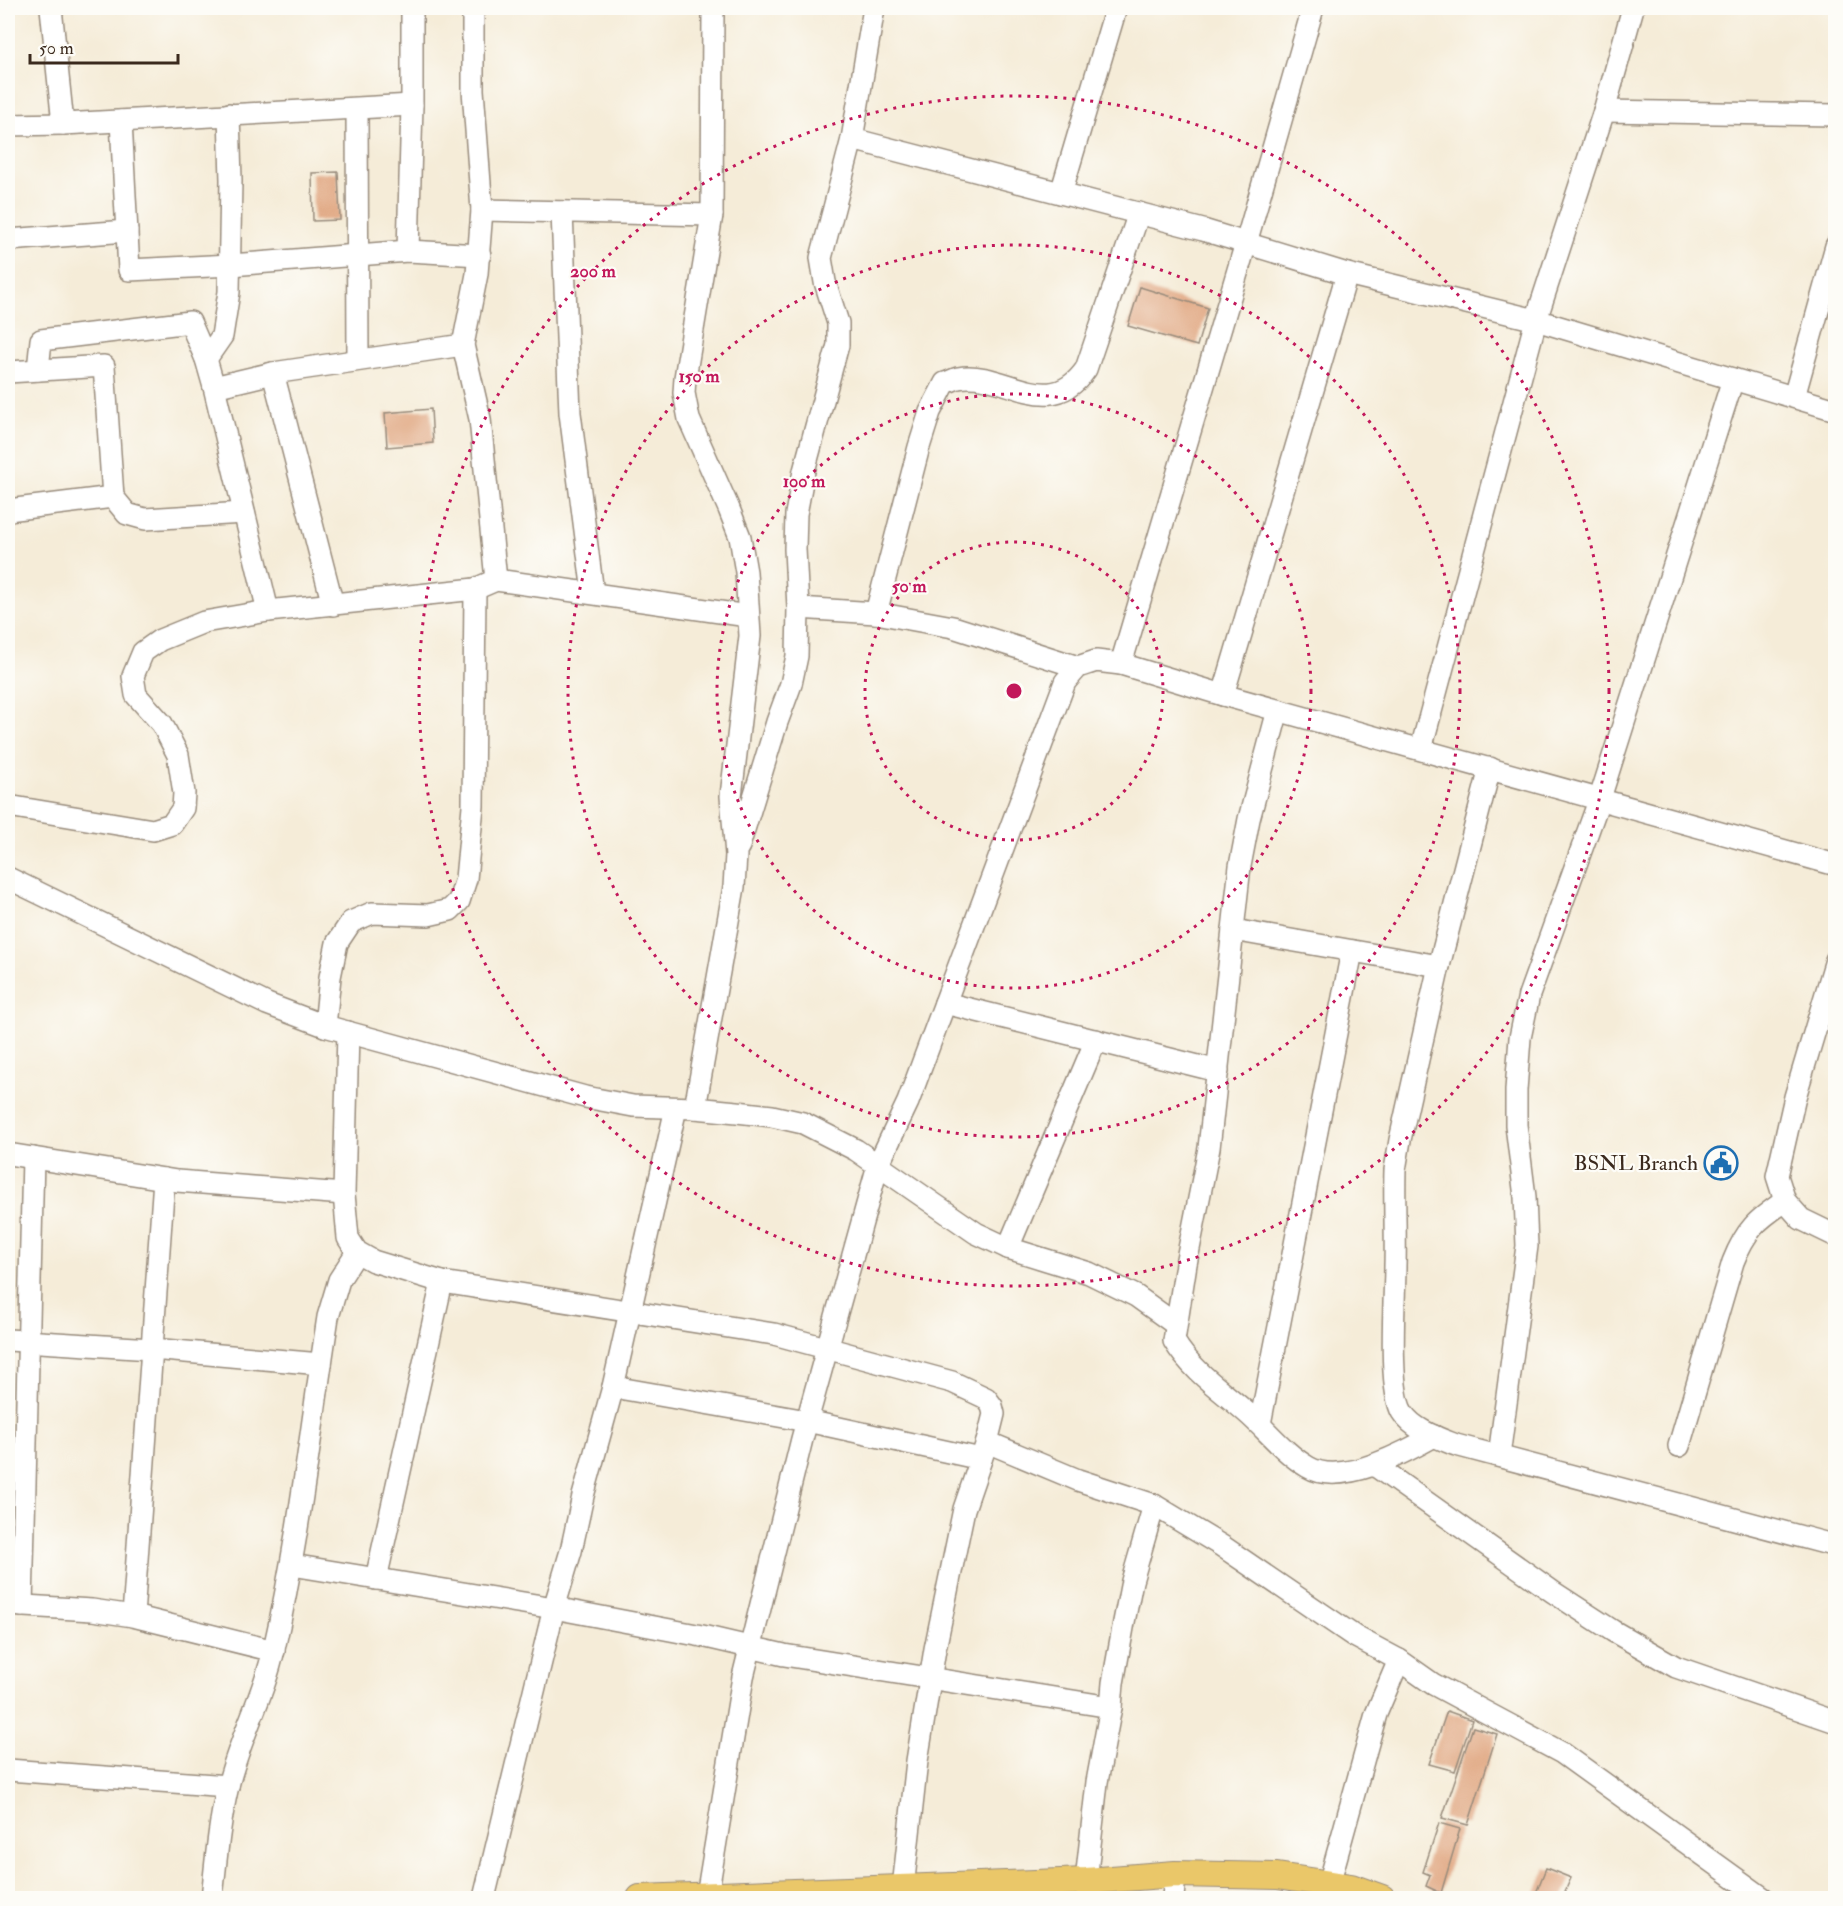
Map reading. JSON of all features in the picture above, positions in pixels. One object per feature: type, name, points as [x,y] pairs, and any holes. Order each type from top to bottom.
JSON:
[{"type":"main road","points":[[640,1899],[903,1888],[1038,1890],[1086,1881],[1174,1886],[1277,1876],[1351,1887],[1382,1899]]},
{"type":"street","points":[[51,8],[63,124]]},
{"type":"street","points":[[408,251],[412,8]]},
{"type":"street","points":[[473,8],[472,90],[482,210],[480,255],[463,345],[480,419],[496,580]]},
{"type":"street","points":[[484,1899],[554,1608],[571,1551],[630,1313],[686,1108],[734,886],[736,855],[731,796],[733,761],[750,636],[746,572],[740,537],[689,418],[684,393],[712,215],[713,8]]},
{"type":"street","points":[[736,855],[791,684],[797,656],[796,514],[804,471],[838,345],[838,323],[825,282],[821,258],[852,139],[874,8]]},
{"type":"street","points":[[1061,193],[1116,8]]},
{"type":"street","points":[[1120,664],[1246,243],[1313,8]]},
{"type":"street","points":[[1421,749],[1536,320],[1604,111],[1633,8]]},
{"type":"street","points":[[8,125],[412,105]]},
{"type":"street","points":[[357,109],[358,360]]},
{"type":"street","points":[[1604,111],[1836,115]]},
{"type":"street","points":[[206,359],[222,336],[231,265],[229,114]]},
{"type":"street","points":[[121,121],[129,270],[231,265],[408,251],[480,255]]},
{"type":"street","points":[[852,139],[1139,213],[1347,274],[1536,320],[1836,410]]},
{"type":"street","points":[[482,210],[712,215]]},
{"type":"street","points":[[562,212],[570,413],[593,593]]},
{"type":"street","points":[[876,614],[919,447],[930,412],[945,384],[958,378],[973,378],[1031,392],[1052,393],[1064,390],[1077,382],[1086,369],[1139,213]]},
{"type":"street","points":[[8,240],[127,231]]},
{"type":"street","points":[[1794,397],[1836,246]]},
{"type":"street","points":[[1223,695],[1347,274]]},
{"type":"street","points":[[38,370],[41,340],[190,322],[206,359],[214,387],[268,611]]},
{"type":"street","points":[[214,387],[273,373],[463,345]]},
{"type":"street","points":[[8,372],[104,366],[112,497],[127,514],[145,519],[244,513]]},
{"type":"street","points":[[273,373],[333,605]]},
{"type":"street","points":[[1499,1456],[1527,1246],[1525,1197],[1516,1125],[1516,1090],[1520,1038],[1529,995],[1600,798],[1733,379]]},
{"type":"street","points":[[8,510],[112,497]]},
{"type":"street","points":[[8,806],[153,830],[172,824],[183,808],[184,793],[178,755],[162,724],[136,695],[133,676],[143,652],[160,640],[204,622],[268,611],[475,589],[496,580],[748,616]]},
{"type":"street","points":[[325,1026],[330,977],[337,943],[351,922],[372,913],[428,915],[450,910],[459,901],[466,879],[473,806],[475,589]]},
{"type":"street","points":[[798,608],[876,614],[953,627],[1078,667],[1096,662],[1120,664],[1223,695],[1836,865]]},
{"type":"street","points":[[706,1896],[733,1727],[750,1647],[807,1421],[878,1165],[908,1101],[1065,682],[1078,667]]},
{"type":"street","points":[[1278,710],[1249,819],[1240,866],[1209,1148],[1175,1324],[1174,1341],[1181,1354],[1291,1455],[1310,1469],[1332,1473],[1359,1470],[1394,1457],[1434,1436]]},
{"type":"street","points":[[1490,768],[1439,966],[1400,1140],[1394,1191],[1394,1365],[1402,1412],[1415,1425],[1456,1445],[1836,1546]]},
{"type":"street","points":[[8,878],[267,1004],[325,1026],[585,1097],[633,1106],[686,1108],[772,1116],[803,1123],[856,1150],[976,1233],[1008,1248],[1089,1273],[1136,1296],[1175,1324]]},
{"type":"street","points":[[1233,930],[1439,966]]},
{"type":"street","points":[[1260,1425],[1352,951]]},
{"type":"street","points":[[1836,960],[1795,1097],[1777,1176],[1785,1201],[1801,1219],[1836,1236]]},
{"type":"street","points":[[945,1003],[1218,1071]]},
{"type":"street","points":[[348,1032],[344,1194],[348,1238],[357,1252],[373,1261],[442,1282],[774,1334],[828,1347],[929,1374],[978,1393],[992,1406],[994,1414],[984,1451],[964,1509],[930,1678],[916,1771],[903,1888]]},
{"type":"street","points":[[1008,1248],[1096,1040]]},
{"type":"street","points":[[8,1154],[164,1179],[344,1194]]},
{"type":"street","points":[[33,1158],[18,1340],[15,1605],[92,1610],[133,1616],[274,1651]]},
{"type":"street","points":[[133,1616],[164,1179]]},
{"type":"street","points":[[1679,1446],[1740,1243],[1756,1221],[1785,1201]]},
{"type":"street","points":[[212,1899],[228,1786],[239,1749],[263,1690],[274,1651],[292,1564],[321,1364],[334,1296],[339,1280],[357,1252]]},
{"type":"street","points":[[376,1579],[442,1282]]},
{"type":"street","points":[[18,1340],[321,1364]]},
{"type":"street","points":[[613,1387],[984,1451],[1154,1505],[1222,1546],[1354,1636],[1399,1660],[1433,1684],[1562,1753],[1763,1899]]},
{"type":"street","points":[[1374,1465],[1553,1592],[1613,1631],[1676,1667],[1836,1722]]},
{"type":"street","points":[[1086,1881],[1098,1782],[1112,1707],[1113,1683],[1132,1581],[1154,1505]]},
{"type":"street","points":[[292,1564],[554,1608],[784,1655],[1112,1707]]},
{"type":"street","points":[[1329,1884],[1377,1714],[1399,1660]]},
{"type":"street","points":[[8,1770],[228,1786]]},
{"type":"building","points":[[338,172],[340,220],[313,221],[312,173]]},
{"type":"building","points":[[1140,287],[1208,308],[1197,346],[1128,326]]},
{"type":"building","points":[[431,409],[433,443],[387,447],[385,413]]},
{"type":"building","points":[[1447,1711],[1472,1720],[1455,1771],[1429,1764]]},
{"type":"building","points":[[1473,1727],[1497,1734],[1468,1825],[1442,1818]]},
{"type":"building","points":[[1439,1823],[1460,1829],[1441,1893],[1426,1886],[1430,1875],[1423,1872]]},
{"type":"building","points":[[1546,1868],[1571,1878],[1562,1898],[1534,1898]]},
{"type":"place","name":"BSNL Branch","points":[[1721,1163]]}]
